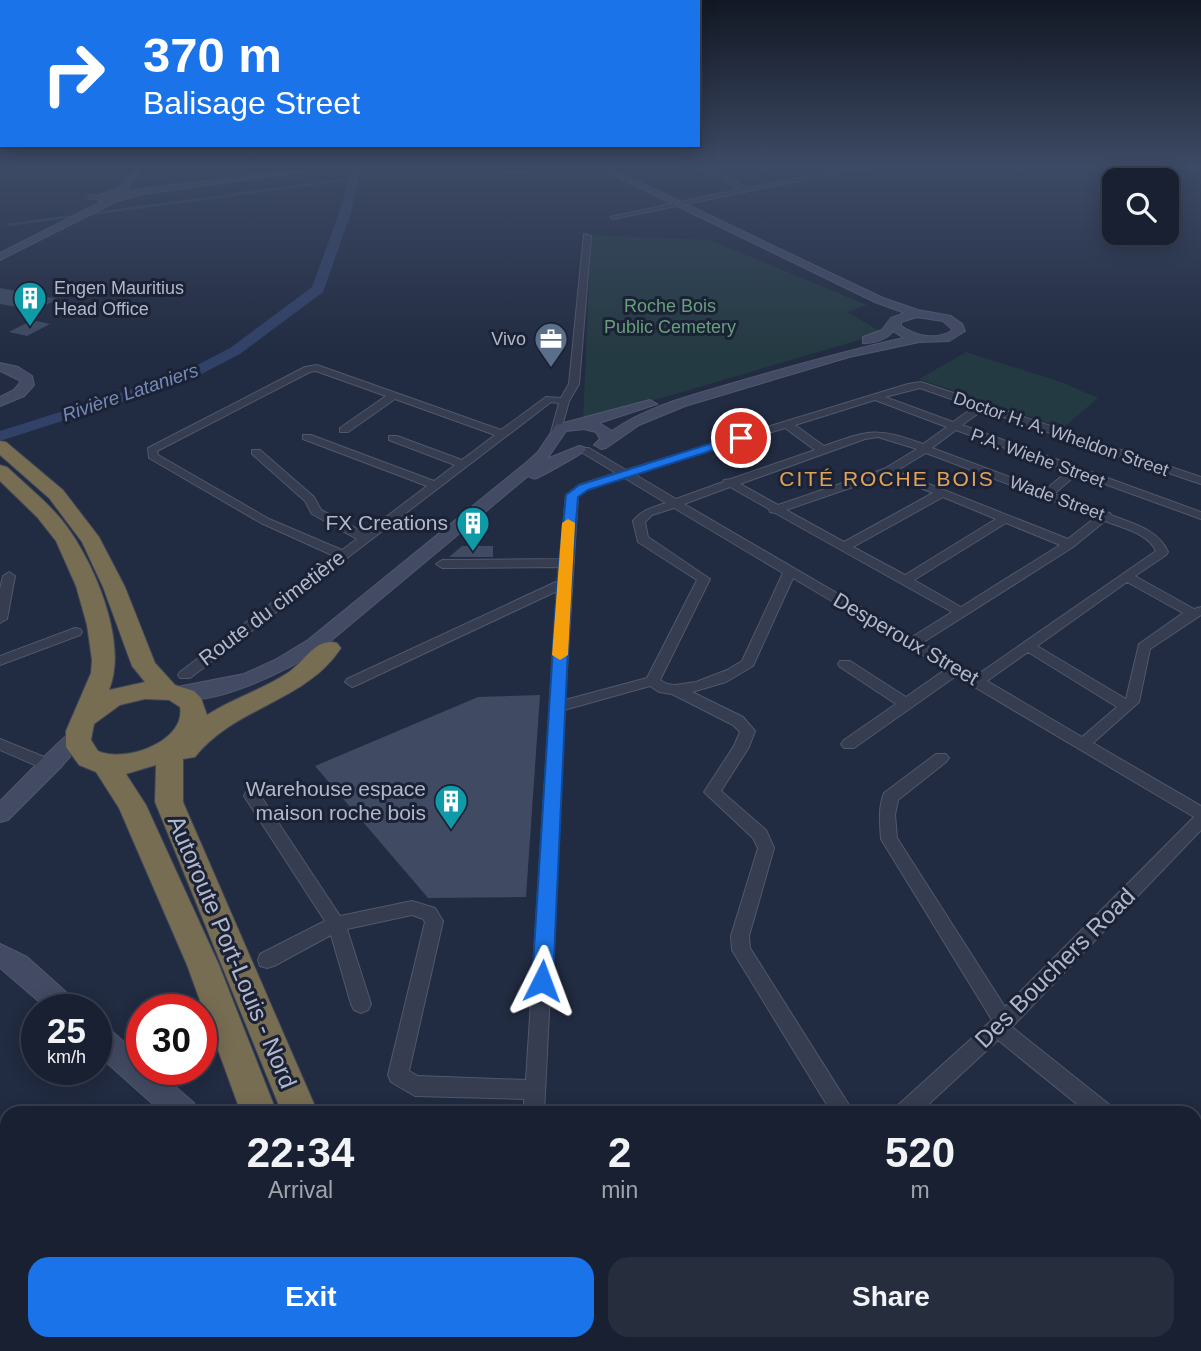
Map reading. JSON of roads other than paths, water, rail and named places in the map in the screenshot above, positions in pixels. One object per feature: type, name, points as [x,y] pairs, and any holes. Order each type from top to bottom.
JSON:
[{"type":"highway","points":[[0,446],[56,495],[92,541],[114,587],[144,666],[177,686]]},
{"type":"highway","points":[[0,471],[28,497],[65,539],[89,592],[100,630],[104,671],[82,726]]},
{"type":"highway","points":[[206,890],[176,792],[179,761],[202,731],[296,678],[315,664],[329,648]]},
{"type":"highway","points":[[82,726],[108,700],[122,694],[177,686]]},
{"type":"highway","name":"Autoroute Port-Louis - Nord","points":[[177,686],[193,708],[180,738],[169,802],[297,1106]]},
{"type":"highway","name":"Autoroute Port-Louis - Nord","points":[[82,726],[80,750],[100,763],[132,805],[203,965],[255,1106]]},
{"type":"highway","points":[[100,763],[138,762],[180,738]]},
{"type":"main road","points":[[0,257],[56,228]]},
{"type":"main road","points":[[719,228],[884,309],[900,331],[919,338]]},
{"type":"main road","points":[[180,738],[290,675],[329,648],[536,472],[559,458],[602,444],[634,422],[680,403],[846,354],[919,338],[948,338],[959,331],[958,327],[937,316],[887,304],[722,228]]},
{"type":"main road","points":[[177,686],[239,685],[288,663],[315,645],[532,465],[543,455],[555,434],[578,424],[867,341],[887,333],[894,321],[916,313]]},
{"type":"main road","points":[[0,367],[13,370],[27,379],[27,385],[19,393],[0,402]]},
{"type":"main road","points":[[578,424],[594,425],[606,432],[608,436],[602,444]]},
{"type":"main road","points":[[555,434],[559,445],[582,450]]},
{"type":"main road","points":[[0,814],[52,763],[82,726]]},
{"type":"main road","points":[[52,763],[100,763]]},
{"type":"main road","points":[[6,965],[46,994]]},
{"type":"main road","points":[[112,1049],[176,1106]]},
{"type":"street","points":[[555,434],[564,401],[574,384],[587,236]]},
{"type":"street","points":[[343,555],[265,521],[153,456],[155,448],[308,369],[326,369],[502,434]]},
{"type":"street","name":"Doctor H. A. Wheldon Street","points":[[875,397],[921,385],[1201,481]]},
{"type":"street","points":[[344,430],[394,395]]},
{"type":"street","points":[[535,1106],[565,563],[572,495],[618,469],[787,424],[875,397]]},
{"type":"street","name":"P.A. Wiehe Street","points":[[875,397],[1201,516]]},
{"type":"street","name":"Route du cimetière","points":[[177,686],[365,538],[549,399],[564,401]]},
{"type":"street","points":[[774,510],[888,471],[924,449],[980,407]]},
{"type":"street","points":[[559,415],[578,424]]},
{"type":"street","points":[[787,424],[822,450]]},
{"type":"street","name":"Wade Street","points":[[652,681],[704,579],[642,539],[639,521],[648,513],[673,502],[863,436],[878,434],[897,438],[1106,515],[1142,531],[1158,543],[1162,552],[1127,577]]},
{"type":"street","points":[[307,437],[434,485]]},
{"type":"street","points":[[393,438],[462,464]]},
{"type":"street","points":[[602,444],[601,452],[618,469]]},
{"type":"street","name":"Desperoux Street","points":[[582,450],[914,642],[1201,814]]},
{"type":"street","points":[[256,452],[310,499],[316,512],[365,538]]},
{"type":"street","points":[[888,471],[1069,544]]},
{"type":"street","points":[[1047,494],[1074,471]]},
{"type":"street","points":[[728,482],[963,613]]},
{"type":"street","points":[[843,547],[940,494]]},
{"type":"street","points":[[914,642],[1069,544],[1106,515]]},
{"type":"street","points":[[904,581],[1004,519]]},
{"type":"street","points":[[442,564],[565,563]]},
{"type":"street","points":[[558,706],[652,681],[664,689],[674,690],[727,678],[748,663],[790,571]]},
{"type":"street","points":[[0,619],[9,576]]},
{"type":"street","points":[[978,681],[1127,577],[1197,612],[1144,648],[1132,702],[1083,744]]},
{"type":"street","points":[[352,682],[564,583]]},
{"type":"street","points":[[0,661],[75,632]]},
{"type":"street","points":[[1028,646],[1127,706]]},
{"type":"street","points":[[845,664],[905,704]]},
{"type":"street","points":[[849,744],[957,668]]},
{"type":"street","points":[[674,690],[738,721],[748,731],[744,745],[720,776],[712,793],[760,834],[766,848],[740,936],[741,950],[840,1106]]},
{"type":"street","points":[[0,744],[52,763]]},
{"type":"street","points":[[941,758],[890,797],[887,815],[889,839],[1001,1025],[1096,1106]]},
{"type":"street","points":[[252,796],[336,924],[361,1003]]},
{"type":"street","name":"Des Bouchers Road","points":[[912,1106],[1001,1025],[1201,820]]},
{"type":"street","points":[[267,960],[336,924],[412,908],[429,913],[434,922],[398,1075],[415,1086],[536,1090]]},
{"type":"waterway","name":"Rivière Lataniers","points":[[1,436],[185,377],[235,351],[318,289],[340,228]]},
{"type":"place","name":"Engen Mauritius Head Office","points":[[30,328]]},
{"type":"place","name":"Vivo","points":[[551,369]]},
{"type":"place","name":"FX Creations","points":[[473,553]]},
{"type":"place","name":"Warehouse espace maison roche bois","points":[[451,831]]},
{"type":"district","name":"CITÉ ROCHE BOIS","points":[[887,479]]},
{"type":"park label","name":"Roche Bois Public Cemetery","points":[[670,316]]}]
